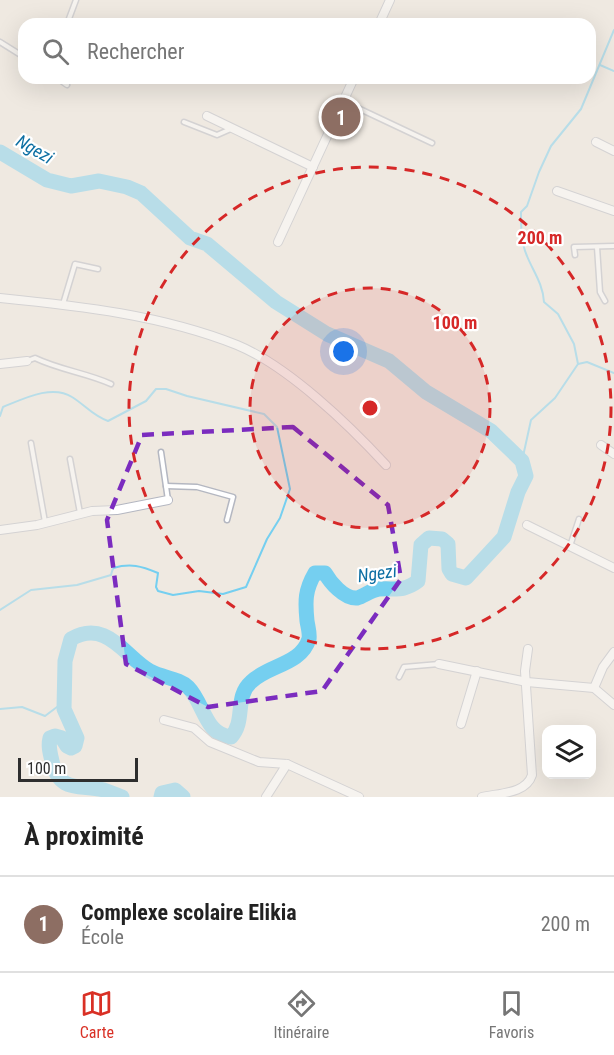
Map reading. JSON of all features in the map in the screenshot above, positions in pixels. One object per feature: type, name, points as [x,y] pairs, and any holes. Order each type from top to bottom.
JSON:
[{"type":"street","points":[[382,18],[390,0]]},
{"type":"street","points":[[278,242],[352,84]]},
{"type":"street","points":[[207,116],[313,167]]},
{"type":"street","points":[[596,142],[614,151]]},
{"type":"street","points":[[557,191],[614,211]]},
{"type":"street","points":[[0,298],[63,304],[150,318],[238,345],[286,373],[363,441],[386,465]]},
{"type":"street","points":[[0,364],[27,361]]},
{"type":"street","points":[[601,445],[614,454]]},
{"type":"street","points":[[0,530],[168,500]]},
{"type":"street","points":[[527,525],[614,568]]},
{"type":"street","points":[[482,797],[519,789],[529,782],[532,775],[527,682],[528,649]]},
{"type":"street","points":[[594,688],[603,667],[614,652]]},
{"type":"street","points":[[439,664],[527,682],[594,688],[614,705]]},
{"type":"street","points":[[461,724],[477,671]]},
{"type":"street","points":[[164,720],[194,728],[210,742],[260,762],[287,764],[359,797]]},
{"type":"street","points":[[266,797],[287,764]]},
{"type":"lane","points":[[69,18],[76,0]]},
{"type":"lane","points":[[0,42],[18,53]]},
{"type":"lane","points":[[344,102],[432,143]]},
{"type":"lane","points":[[184,122],[217,135],[234,128]]},
{"type":"lane","points":[[597,246],[600,292],[605,301]]},
{"type":"lane","points":[[575,255],[574,248],[614,246]]},
{"type":"lane","points":[[63,304],[75,264],[98,269]]},
{"type":"lane","points":[[27,361],[35,358],[59,369],[92,375],[111,384]]},
{"type":"lane","points":[[31,443],[45,523]]},
{"type":"lane","points":[[161,452],[168,500]]},
{"type":"lane","points":[[70,459],[80,514]]},
{"type":"lane","points":[[166,486],[197,487],[233,497],[227,520]]},
{"type":"lane","points":[[570,546],[579,519]]},
{"type":"lane","points":[[399,677],[404,667],[439,664]]},
{"type":"highlighted area","points":[[293,427],[388,505],[401,579],[322,691],[208,707],[126,664],[107,520],[142,435]]},
{"type":"waterway","points":[[596,73],[614,30]]},
{"type":"waterway","points":[[600,65],[614,71]]},
{"type":"waterway","points":[[522,461],[531,420],[555,398],[578,364],[574,344],[558,314],[544,302],[540,283],[524,246],[521,212],[527,206],[551,146],[581,109],[591,84]]},
{"type":"waterway","name":"Ngezi","points":[[0,152],[47,180],[71,186],[99,181],[127,187],[141,193],[190,238],[207,244],[276,302],[327,334],[389,361],[426,392],[491,431],[522,461],[526,476],[518,492],[504,537],[466,578],[452,574],[449,569],[448,544],[442,539],[429,538],[421,545],[418,581],[408,587],[379,589],[352,598],[338,589],[325,573],[315,573],[306,596],[309,639],[305,648],[292,660],[258,676],[246,688],[241,702],[238,724],[231,737],[222,735],[210,725],[193,694],[184,684],[150,671],[105,636],[95,633],[71,639],[65,661],[64,709],[77,738],[75,746],[71,748],[62,738],[55,736],[50,738],[49,744],[55,771],[60,779],[72,786],[104,790],[122,797]]},
{"type":"waterway","points":[[578,364],[587,362],[614,373]]},
{"type":"waterway","points":[[0,416],[3,407],[38,394],[56,392],[72,397],[108,421],[146,401],[156,389],[166,389],[264,414],[277,427],[290,489],[280,518],[267,539],[246,587],[223,594],[199,591],[173,595],[158,591],[156,587],[158,573],[141,567],[125,566],[113,568],[111,575],[77,585],[31,590],[0,610]]},
{"type":"waterway","points":[[0,709],[22,707],[45,716],[57,707],[64,709]]},
{"type":"waterway","name":"Ngezi","points":[[161,797],[162,793],[175,790],[183,797]]},
{"type":"place","name":"Complexe scolaire Elikia","points":[[341,117]]}]
